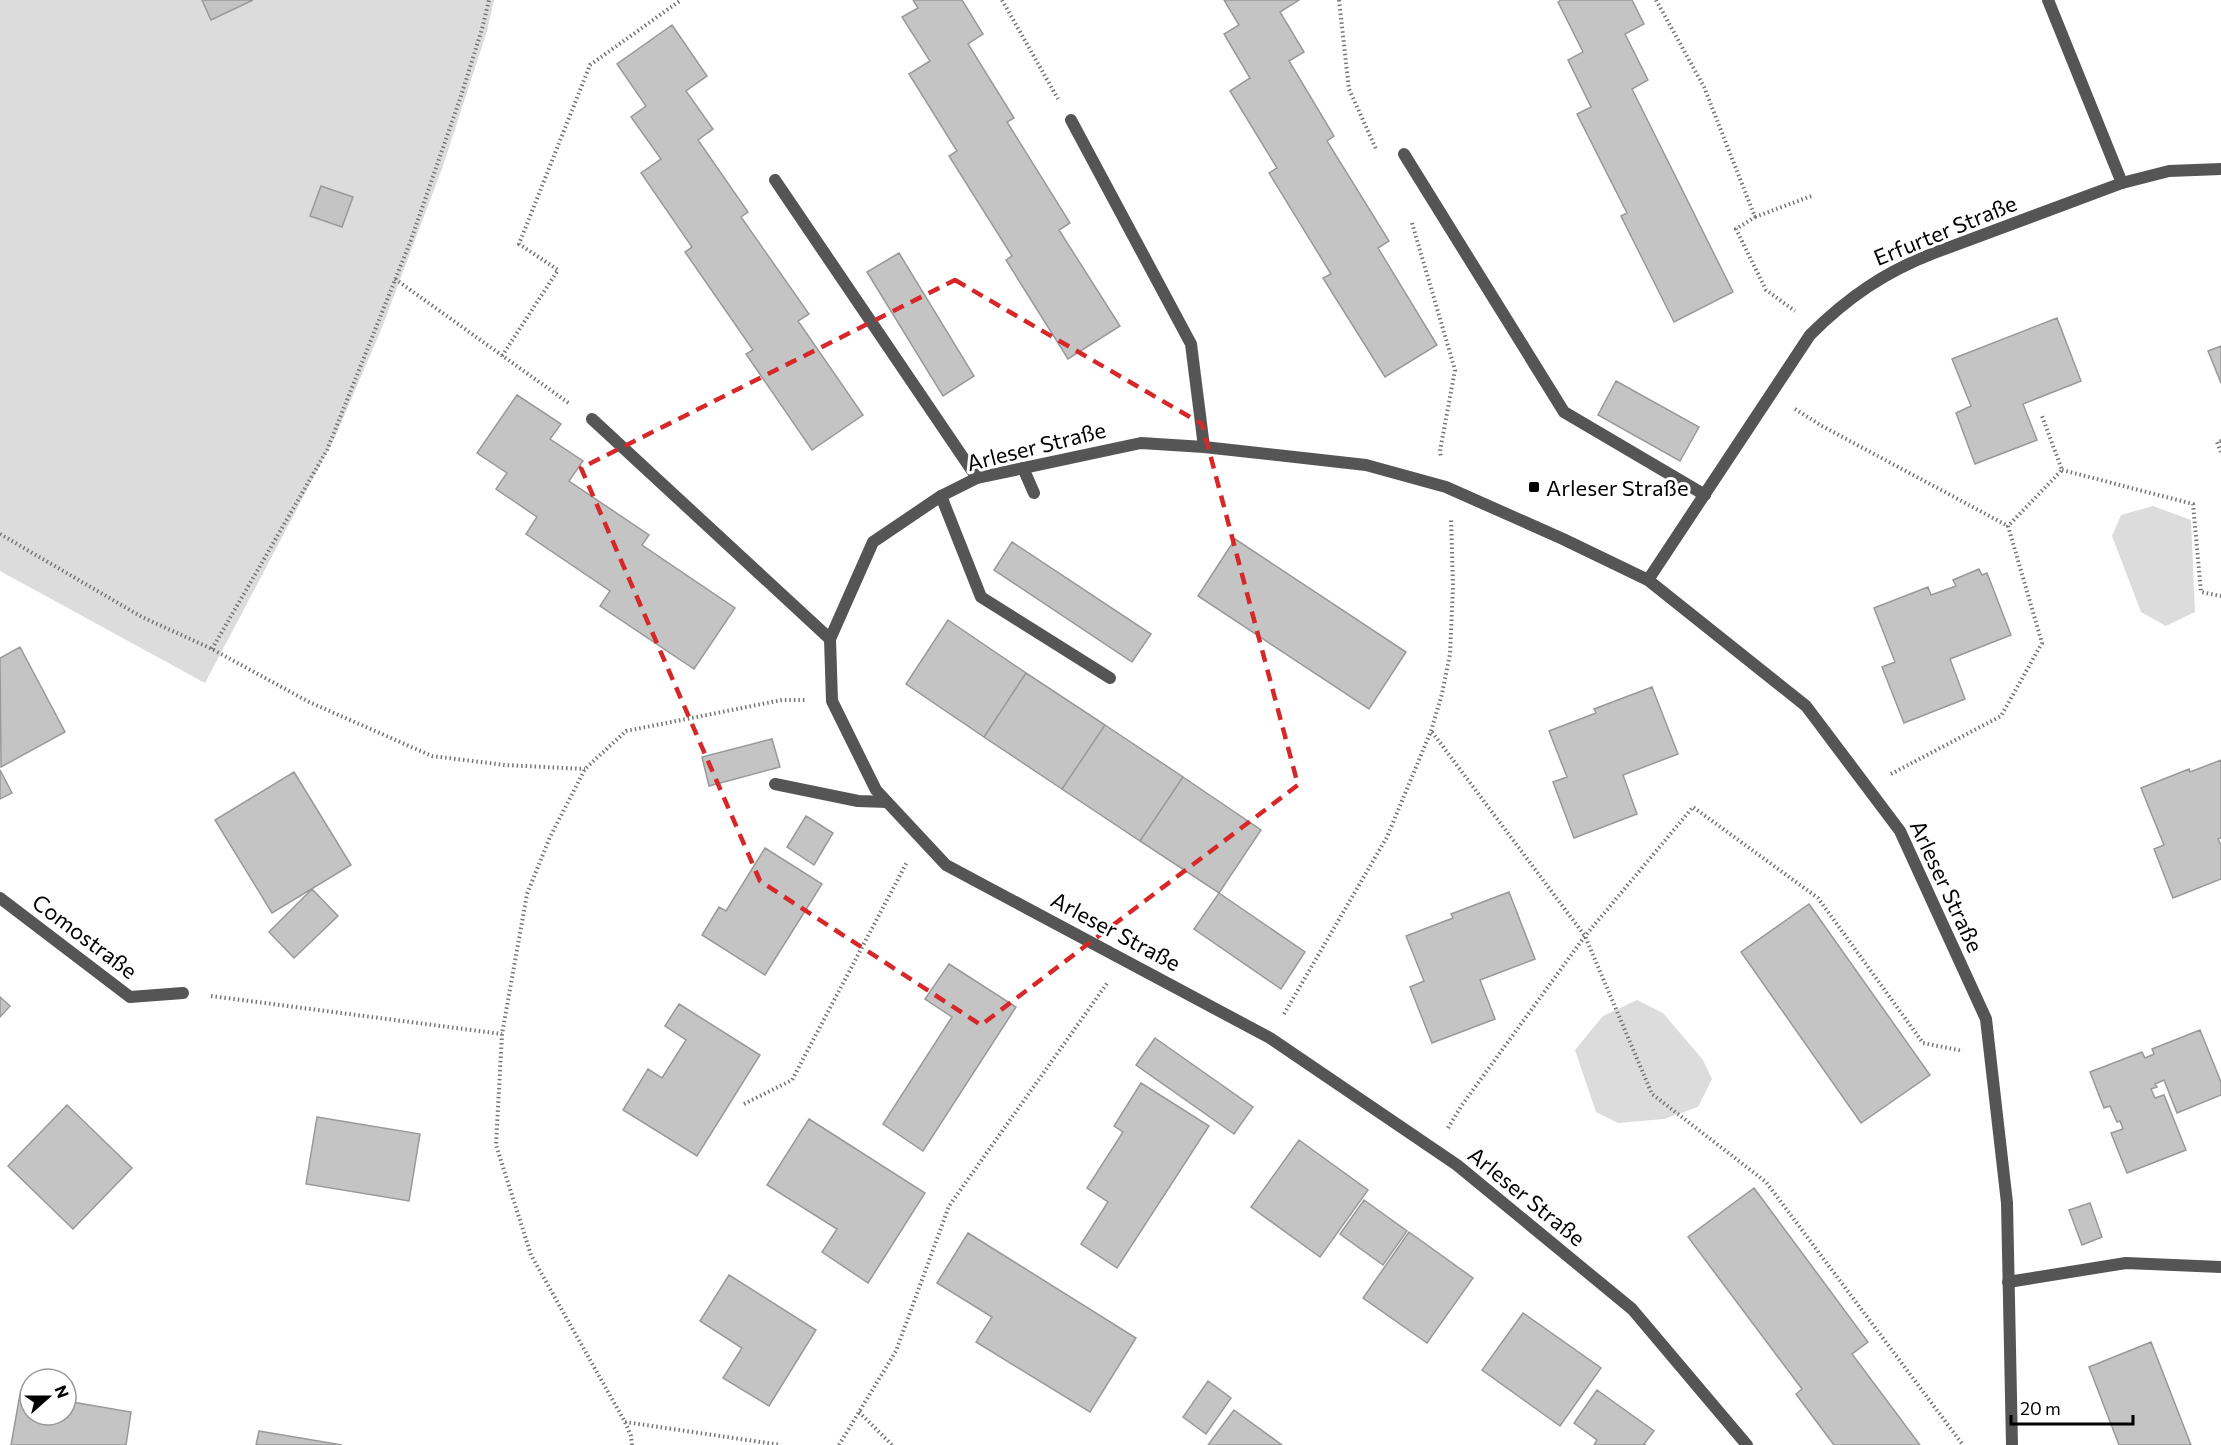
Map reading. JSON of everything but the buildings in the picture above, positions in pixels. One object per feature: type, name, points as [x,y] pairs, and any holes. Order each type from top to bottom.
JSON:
[{"type":"street","points":[[2048,0],[2122,183]]},
{"type":"street","points":[[1071,120],[1191,344],[1204,447]]},
{"type":"street","points":[[1404,154],[1564,412],[1705,495]]},
{"type":"street","name":"Erfurter Straße","points":[[1648,580],[1810,334],[1841,305],[1903,265],[2122,183],[2169,171],[2221,169]]},
{"type":"street","points":[[775,180],[977,478]]},
{"type":"street","points":[[592,419],[830,639]]},
{"type":"street","name":"Arleser Straße","points":[[1747,1445],[1632,1309],[1435,1149],[1270,1038],[946,865],[876,790],[832,701],[830,639],[873,542],[941,496],[977,478],[1140,443],[1204,447],[1366,465],[1446,488],[1563,539],[1648,580],[1806,706],[1900,831],[1986,1019],[2007,1203],[2012,1445]]},
{"type":"street","points":[[1023,468],[1034,493]]},
{"type":"street","points":[[941,496],[981,597],[1110,678]]},
{"type":"street","points":[[775,784],[858,801],[887,802]]},
{"type":"street","name":"Comostraße","points":[[0,898],[130,997],[183,993]]},
{"type":"street","points":[[2008,1282],[2126,1263],[2221,1267]]},
{"type":"path","points":[[212,649],[327,450],[438,166],[482,29],[489,0]]},
{"type":"path","points":[[502,356],[558,270],[519,244],[590,64],[681,0]]},
{"type":"path","points":[[1002,0],[1071,120]]},
{"type":"path","points":[[1339,0],[1349,90],[1377,151]]},
{"type":"path","points":[[1656,0],[1704,87],[1755,217]]},
{"type":"path","points":[[1814,195],[1755,217],[1736,229],[1766,290],[1817,328]]},
{"type":"path","points":[[1270,1038],[1387,837],[1431,731],[1443,694],[1450,654],[1453,575],[1451,518],[1440,452],[1455,370],[1410,219]]},
{"type":"path","points":[[395,279],[592,419]]},
{"type":"path","points":[[1772,393],[1822,426],[2008,526],[2042,643],[2001,716],[1867,787]]},
{"type":"path","points":[[2042,417],[2062,470]]},
{"type":"path","points":[[2221,441],[2217,442],[2221,452]]},
{"type":"path","points":[[2008,526],[2062,470]]},
{"type":"path","points":[[2062,470],[2193,504],[2201,592],[2221,596]]},
{"type":"path","points":[[0,534],[142,617],[212,649],[309,702],[432,756],[505,765],[585,769]]},
{"type":"path","points":[[632,1445],[625,1422],[531,1255],[496,1145],[502,1034],[527,894],[550,837],[585,769],[626,731],[782,700],[832,701]]},
{"type":"path","points":[[1431,731],[1585,936],[1652,1094],[1766,1182],[1963,1445]]},
{"type":"path","points":[[1435,1149],[1462,1105],[1585,936],[1693,807],[1818,898],[1923,1043],[1990,1057]]},
{"type":"path","points":[[744,1104],[792,1080],[909,859]]},
{"type":"path","points":[[839,1445],[896,1351],[949,1206],[1113,976]]},
{"type":"path","points":[[183,993],[502,1034]]},
{"type":"path","points":[[859,1412],[892,1445]]},
{"type":"path","points":[[625,1422],[781,1445]]},
{"type":"highlighted area","points":[[955,280],[1202,424],[1298,785],[981,1025],[760,881],[581,468]]},
{"type":"shaded area","points":[[0,0],[202,0],[212,20],[253,0],[494,0],[487,31],[443,166],[381,330],[336,435],[205,683],[0,571]],"holes":[[[321,186],[352,197],[342,227],[311,216]]]},
{"type":"shaded area","points":[[2153,506],[2191,520],[2195,612],[2166,626],[2141,612],[2112,536],[2121,515]]},
{"type":"shaded area","points":[[1637,1000],[1663,1013],[1703,1060],[1712,1079],[1698,1107],[1664,1119],[1618,1123],[1596,1112],[1575,1050],[1603,1016]]},
{"type":"place","name":"Arleser Straße","points":[[1534,487]]}]
